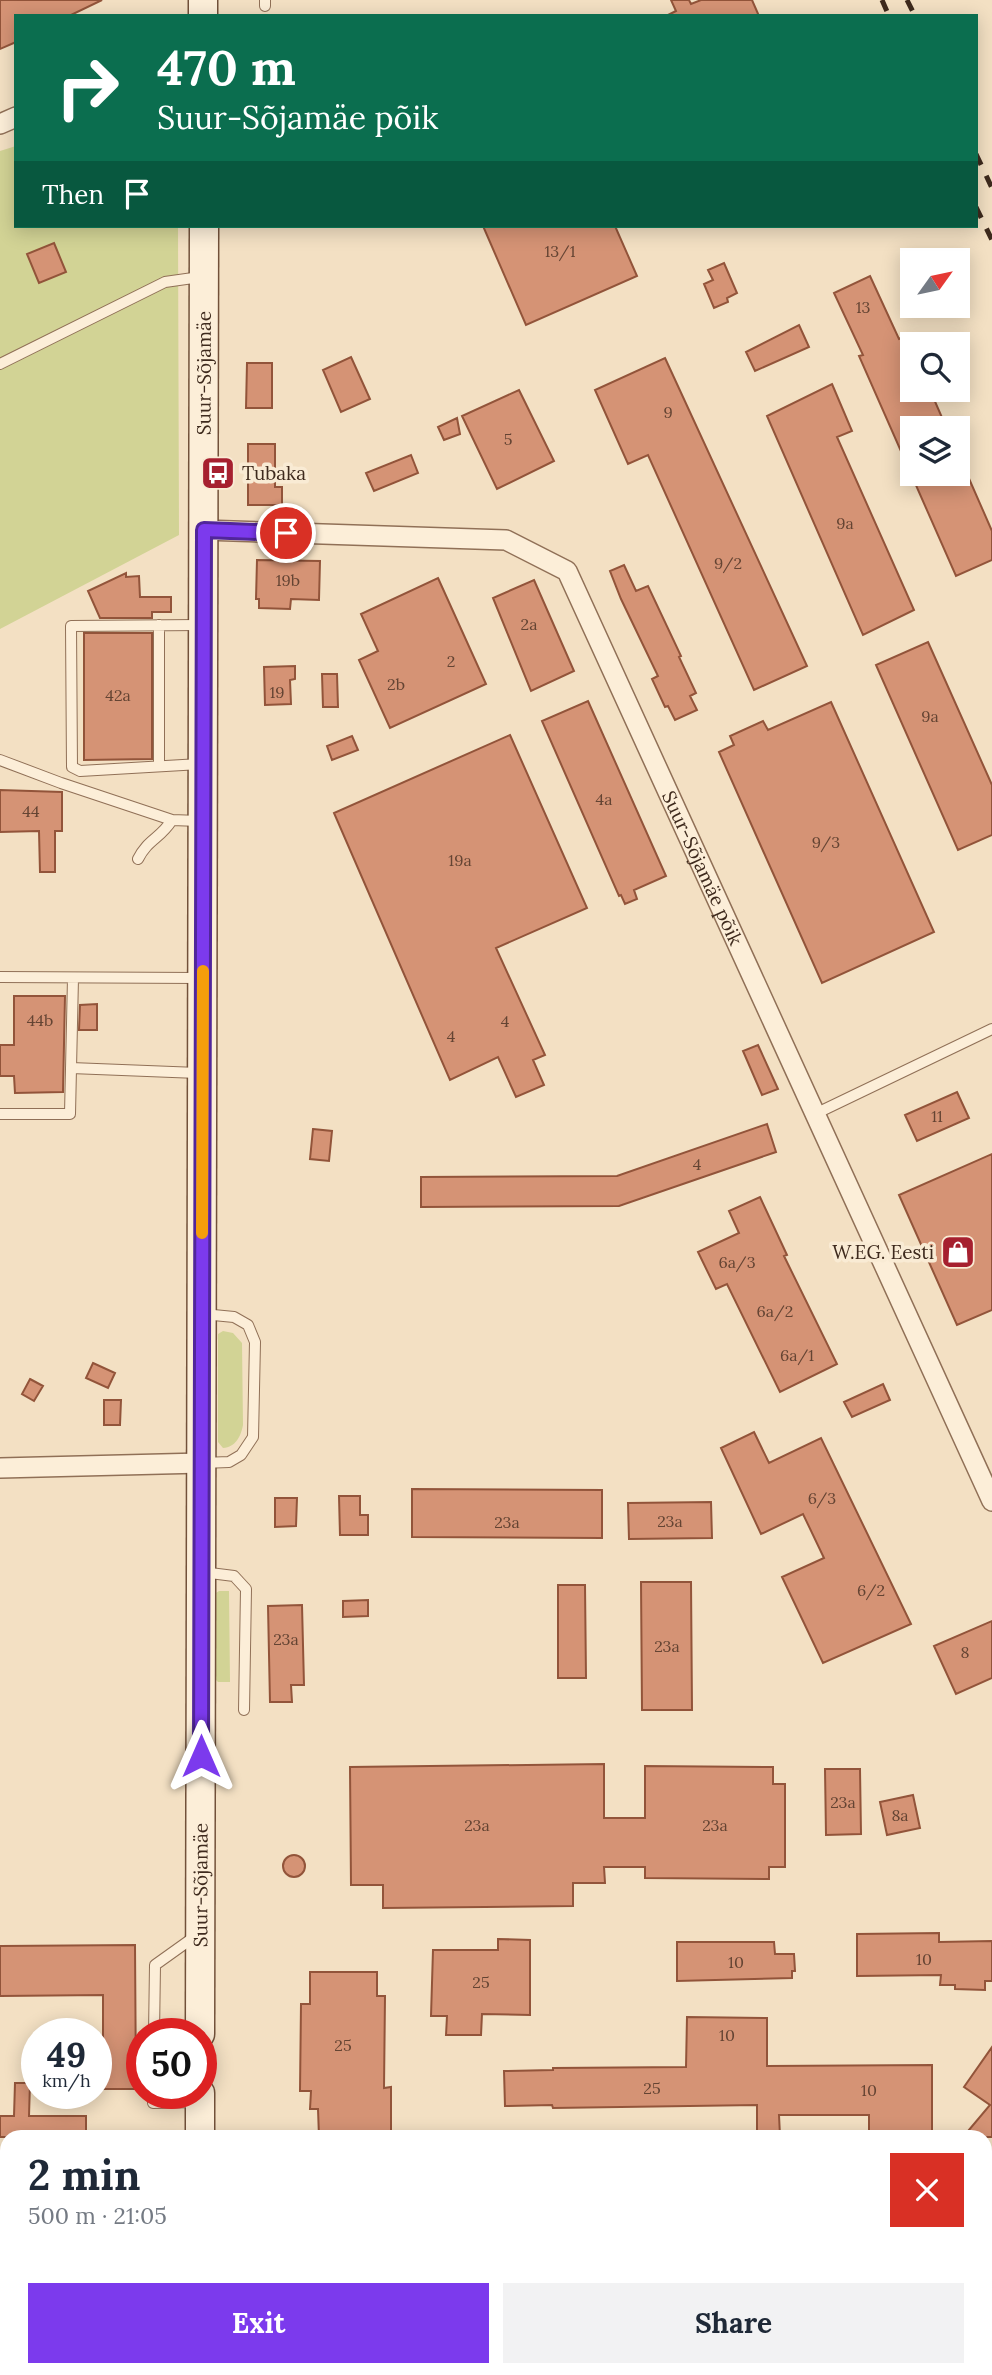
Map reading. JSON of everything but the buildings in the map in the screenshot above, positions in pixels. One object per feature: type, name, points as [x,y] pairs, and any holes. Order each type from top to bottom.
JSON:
[{"type":"main road","name":"Suur-Sõjamäe","points":[[200,2018],[204,228]]},
{"type":"main road","points":[[200,2109],[200,2130]]},
{"type":"street","name":"Suur-Sõjamäe põik","points":[[204,530],[506,540],[567,571],[992,1502]]},
{"type":"street","points":[[0,1468],[202,1463]]},
{"type":"lane","points":[[0,363],[164,282],[204,276]]},
{"type":"lane","points":[[159,625],[159,766]]},
{"type":"lane","points":[[202,763],[80,771],[72,767],[71,626],[203,625]]},
{"type":"lane","points":[[0,760],[172,820],[203,822]]},
{"type":"lane","points":[[138,859],[145,845],[164,834],[172,820]]},
{"type":"lane","points":[[0,977],[203,978]]},
{"type":"lane","points":[[0,1114],[70,1114],[73,978]]},
{"type":"lane","points":[[815,1114],[992,1029]]},
{"type":"lane","points":[[71,1068],[202,1074]]},
{"type":"lane","points":[[202,1314],[234,1317],[248,1325],[255,1342],[253,1437],[241,1455],[229,1462],[202,1463]]},
{"type":"lane","points":[[202,1572],[234,1576],[246,1589],[244,1710]]},
{"type":"lane","points":[[154,2018],[155,1965],[200,1933]]},
{"type":"green space","points":[[14,147],[14,228],[178,228],[179,535],[0,629],[0,151]]},
{"type":"green space","points":[[223,1331],[233,1333],[242,1343],[243,1425],[237,1440],[231,1446],[223,1448],[218,1442],[218,1334]]},
{"type":"green space","points":[[229,1591],[230,1682],[216,1680],[216,1593]]},
{"type":"railway","points":[[882,0],[888,14]]},
{"type":"railway","points":[[907,0],[914,14]]},
{"type":"railway","points":[[978,158],[992,188]]},
{"type":"railway","points":[[978,211],[992,240]]},
{"type":"slow traffic","points":[[202,1233],[203,971]]},
{"type":"place","name":"Tubaka","points":[[218,473]]},
{"type":"place","name":"W.EG. Eesti","points":[[958,1252]]},
{"type":"route","points":[[201,1756],[204,530],[286,533]]}]
